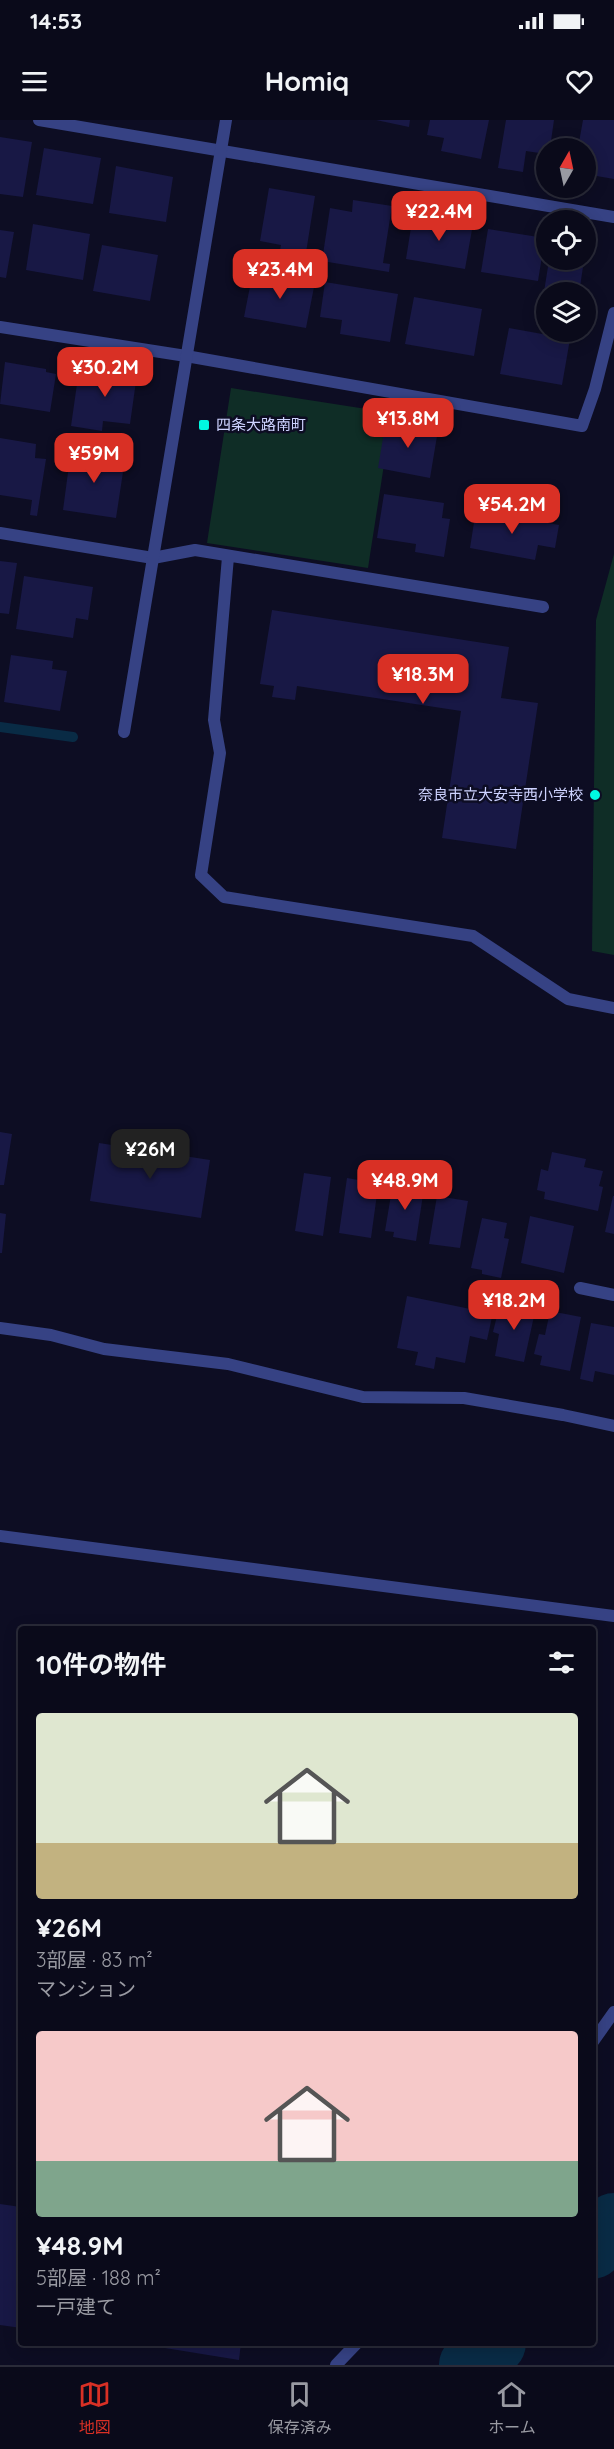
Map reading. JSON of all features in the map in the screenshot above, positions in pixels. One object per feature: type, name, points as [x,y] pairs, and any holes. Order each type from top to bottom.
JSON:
[{"type":"street","points":[[39,120],[614,217]]},
{"type":"street","points":[[124,732],[226,120]]},
{"type":"street","points":[[0,327],[186,356],[582,426],[595,389],[614,313]]},
{"type":"street","points":[[0,533],[153,558],[195,550],[543,607]]},
{"type":"street","points":[[228,557],[214,720],[220,753],[201,875],[224,897],[473,936],[568,999],[614,1008]]},
{"type":"street","points":[[580,1288],[614,1294]]},
{"type":"street","points":[[0,1328],[51,1335],[104,1348],[228,1364],[363,1397],[464,1398],[614,1426]]},
{"type":"street","points":[[0,1536],[614,1616]]},
{"type":"street","points":[[596,2037],[614,2012]]},
{"type":"street","points":[[336,2365],[354,2346]]},
{"type":"green space","points":[[231,388],[392,413],[368,568],[207,543]]},
{"type":"green space","points":[[614,554],[614,955],[592,951],[596,620]]},
{"type":"building","points":[[376,120],[410,120],[409,127]]},
{"type":"building","points":[[430,120],[489,120],[481,159],[441,151],[444,138],[427,135]]},
{"type":"building","points":[[506,120],[554,120],[551,138],[536,138],[536,152],[526,151],[523,172],[498,168]]},
{"type":"building","points":[[583,120],[614,120],[614,179],[596,176],[596,138],[580,138]]},
{"type":"building","points":[[0,137],[32,142],[23,197],[0,194]]},
{"type":"building","points":[[44,148],[101,158],[93,204],[36,195]]},
{"type":"building","points":[[116,166],[173,177],[166,222],[109,213]]},
{"type":"building","points":[[269,188],[315,196],[305,259],[279,255],[281,245],[260,241]]},
{"type":"building","points":[[353,200],[392,206],[383,263],[390,264],[389,272],[322,261],[330,208],[352,212]]},
{"type":"building","points":[[413,215],[473,224],[465,269],[406,259]]},
{"type":"building","points":[[33,224],[90,234],[83,280],[26,270]]},
{"type":"building","points":[[488,229],[536,237],[536,270],[540,270],[538,281],[481,272]]},
{"type":"building","points":[[0,230],[14,232],[6,278],[0,277]]},
{"type":"building","points":[[102,245],[158,255],[150,301],[93,291]]},
{"type":"building","points":[[547,270],[583,270],[581,282],[546,282]]},
{"type":"building","points":[[253,271],[315,282],[306,328],[244,317]]},
{"type":"building","points":[[325,282],[398,294],[390,342],[340,334],[342,320],[320,317]]},
{"type":"building","points":[[414,297],[482,309],[474,356],[405,344]]},
{"type":"building","points":[[509,328],[536,333],[536,342],[569,342],[562,385],[500,374]]},
{"type":"building","points":[[5,362],[46,369],[46,372],[56,374],[50,412],[0,404]]},
{"type":"building","points":[[107,362],[138,367],[130,424],[103,421],[102,431],[71,426],[78,377],[104,382]]},
{"type":"building","points":[[386,420],[438,430],[430,478],[378,468]]},
{"type":"building","points":[[0,438],[36,444],[35,458],[46,459],[37,516],[30,515],[32,500],[0,495]]},
{"type":"building","points":[[71,450],[125,459],[116,518],[63,510]]},
{"type":"building","points":[[384,494],[444,503],[442,518],[450,519],[444,557],[415,552],[416,544],[377,538]]},
{"type":"building","points":[[485,512],[559,525],[555,548],[538,545],[535,560],[470,548],[475,516],[484,518]]},
{"type":"building","points":[[0,561],[17,563],[9,614],[0,613]]},
{"type":"building","points":[[24,576],[93,587],[88,620],[76,618],[73,638],[16,629]]},
{"type":"building","points":[[272,610],[509,647],[501,698],[538,703],[516,849],[442,838],[461,711],[297,686],[295,700],[272,697],[274,686],[260,684]]},
{"type":"building","points":[[11,655],[53,661],[52,669],[67,671],[60,711],[4,702]]},
{"type":"building","points":[[0,1132],[12,1134],[4,1185],[0,1185]]},
{"type":"building","points":[[99,1143],[210,1160],[201,1218],[90,1201]]},
{"type":"building","points":[[552,1152],[586,1159],[584,1167],[603,1171],[599,1186],[603,1187],[598,1211],[544,1199],[545,1192],[537,1190],[541,1169],[548,1171]]},
{"type":"building","points":[[304,1173],[331,1177],[323,1236],[295,1231]]},
{"type":"building","points":[[347,1178],[370,1182],[369,1193],[377,1194],[371,1238],[339,1233]]},
{"type":"building","points":[[393,1183],[424,1188],[416,1241],[393,1237],[394,1232],[385,1231]]},
{"type":"building","points":[[437,1196],[468,1201],[460,1248],[429,1244]]},
{"type":"building","points":[[614,1196],[614,1234],[605,1232]]},
{"type":"building","points":[[0,1213],[6,1214],[2,1253],[0,1253]]},
{"type":"building","points":[[530,1216],[574,1226],[564,1273],[521,1263]]},
{"type":"building","points":[[482,1218],[507,1223],[504,1238],[509,1239],[501,1278],[482,1274],[482,1270],[471,1268]]},
{"type":"building","points":[[407,1296],[485,1312],[484,1315],[492,1317],[487,1340],[470,1336],[465,1363],[436,1357],[434,1369],[415,1365],[418,1352],[397,1348]]},
{"type":"building","points":[[506,1301],[536,1307],[524,1362],[495,1356],[499,1334],[493,1332],[497,1316],[503,1317]]},
{"type":"building","points":[[550,1311],[581,1317],[570,1371],[540,1365],[542,1356],[534,1354],[539,1334],[545,1335]]},
{"type":"building","points":[[591,1323],[614,1327],[614,1375],[595,1371],[593,1382],[580,1379]]},
{"type":"building","points":[[0,2204],[18,2207],[18,2328],[0,2325]]},
{"type":"building","points":[[153,2346],[241,2346],[239,2360]]},
{"type":"waterway","points":[[0,727],[73,737]]},
{"type":"waterway","points":[[596,2243],[614,2225]]},
{"type":"waterway","points":[[471,2365],[491,2346]]},
{"type":"place","name":"四条大路南町","points":[[204,425]]},
{"type":"place","name":"奈良市立大安寺西小学校","points":[[595,795]]}]
